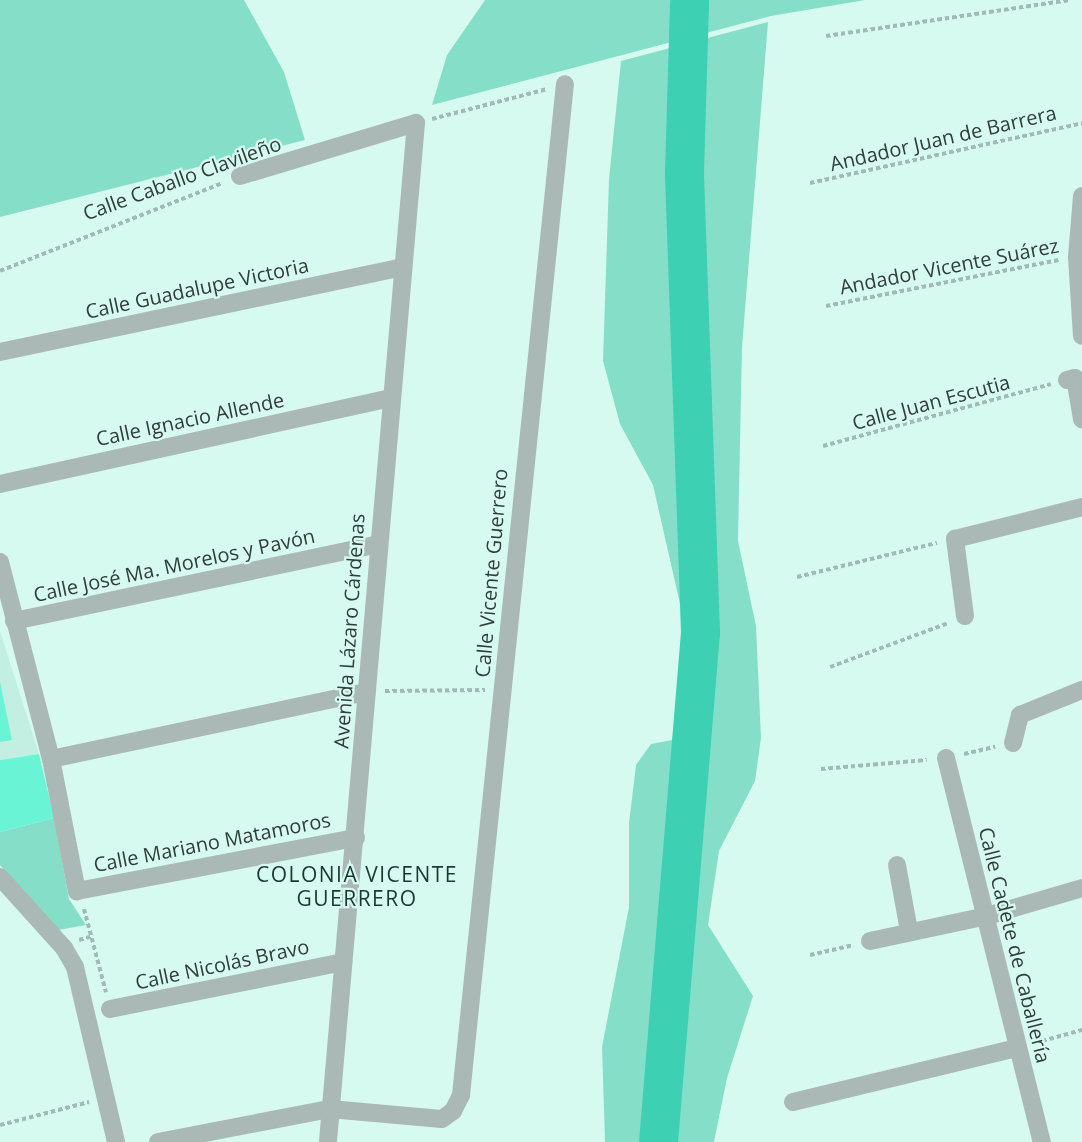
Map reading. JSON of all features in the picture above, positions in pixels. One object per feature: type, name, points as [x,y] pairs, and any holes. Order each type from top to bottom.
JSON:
[{"type":"street","name":"Calle Vicente Guerrero","points":[[330,1110],[442,1119],[453,1111],[461,1095],[504,690],[514,549],[565,84]]},
{"type":"street","name":"Calle Caballo Clavileño","points":[[240,176],[416,123]]},
{"type":"street","name":"Avenida Lázaro Cárdenas","points":[[328,1142],[342,962],[356,838],[390,398],[416,123]]},
{"type":"street","points":[[1082,195],[1079,256],[1082,336]]},
{"type":"street","name":"Calle Guadalupe Victoria","points":[[0,352],[403,267]]},
{"type":"street","points":[[1067,380],[1075,378],[1082,420]]},
{"type":"street","name":"Calle Ignacio Allende","points":[[0,483],[390,398]]},
{"type":"street","points":[[965,616],[955,539],[1082,507]]},
{"type":"street","name":"Calle José Ma. Morelos y Pavón","points":[[14,621],[378,544]]},
{"type":"street","points":[[0,562],[51,759],[77,891]]},
{"type":"street","points":[[1013,743],[1020,715],[1082,690]]},
{"type":"street","points":[[51,759],[366,692]]},
{"type":"street","name":"Calle Cadete de Caballería","points":[[946,758],[987,916],[1016,1048],[1042,1142]]},
{"type":"street","name":"Calle Mariano Matamoros","points":[[77,891],[356,838]]},
{"type":"street","points":[[897,865],[909,931]]},
{"type":"street","points":[[0,877],[64,948],[75,967],[116,1142]]},
{"type":"street","points":[[870,941],[987,916],[1082,888]]},
{"type":"street","name":"Calle Nicolás Bravo","points":[[110,1009],[342,962]]},
{"type":"street","points":[[793,1102],[1016,1048]]},
{"type":"street","points":[[158,1142],[330,1110]]},
{"type":"path","points":[[826,36],[1070,0]]},
{"type":"path","points":[[416,123],[565,84]]},
{"type":"path","name":"Andador Juan de Barrera","points":[[810,183],[1082,123]]},
{"type":"path","name":"Calle Caballo Clavileño","points":[[0,271],[240,176]]},
{"type":"path","name":"Andador Vicente Suárez","points":[[826,306],[1079,256]]},
{"type":"path","name":"Calle Juan Escutia","points":[[823,446],[1046,386]]},
{"type":"path","points":[[797,577],[955,539]]},
{"type":"path","points":[[830,668],[965,616]]},
{"type":"path","points":[[366,692],[504,690]]},
{"type":"path","points":[[821,769],[946,758],[1013,743]]},
{"type":"path","points":[[77,891],[110,1009]]},
{"type":"path","points":[[810,955],[870,941]]},
{"type":"path","points":[[1016,1048],[1082,1030]]},
{"type":"path","points":[[0,1125],[107,1098]]},
{"type":"shaded area","points":[[0,631],[39,754],[0,760]]},
{"type":"green space","points":[[0,0],[244,0],[284,72],[305,140],[0,217]]},
{"type":"green space","points":[[485,0],[865,0],[771,16],[432,105],[447,55]]},
{"type":"green space","points":[[768,22],[742,347],[738,541],[756,626],[761,738],[755,781],[719,851],[708,925],[753,996],[727,1078],[714,1142],[605,1142],[602,1047],[629,907],[629,823],[636,765],[651,744],[672,740],[690,648],[653,485],[620,424],[603,361],[609,179],[621,61]]},
{"type":"green space","points":[[54,818],[69,899],[86,925],[58,930],[0,865],[0,832]]},
{"type":"building","points":[[0,682],[12,740],[0,742]]},
{"type":"building","points":[[39,754],[54,818],[0,832],[0,760]]},
{"type":"waterway","points":[[658,1142],[700,632],[684,172],[689,0]]},
{"type":"district","name":"COLONIA VICENTE GUERRERO","points":[[357,886]]}]
